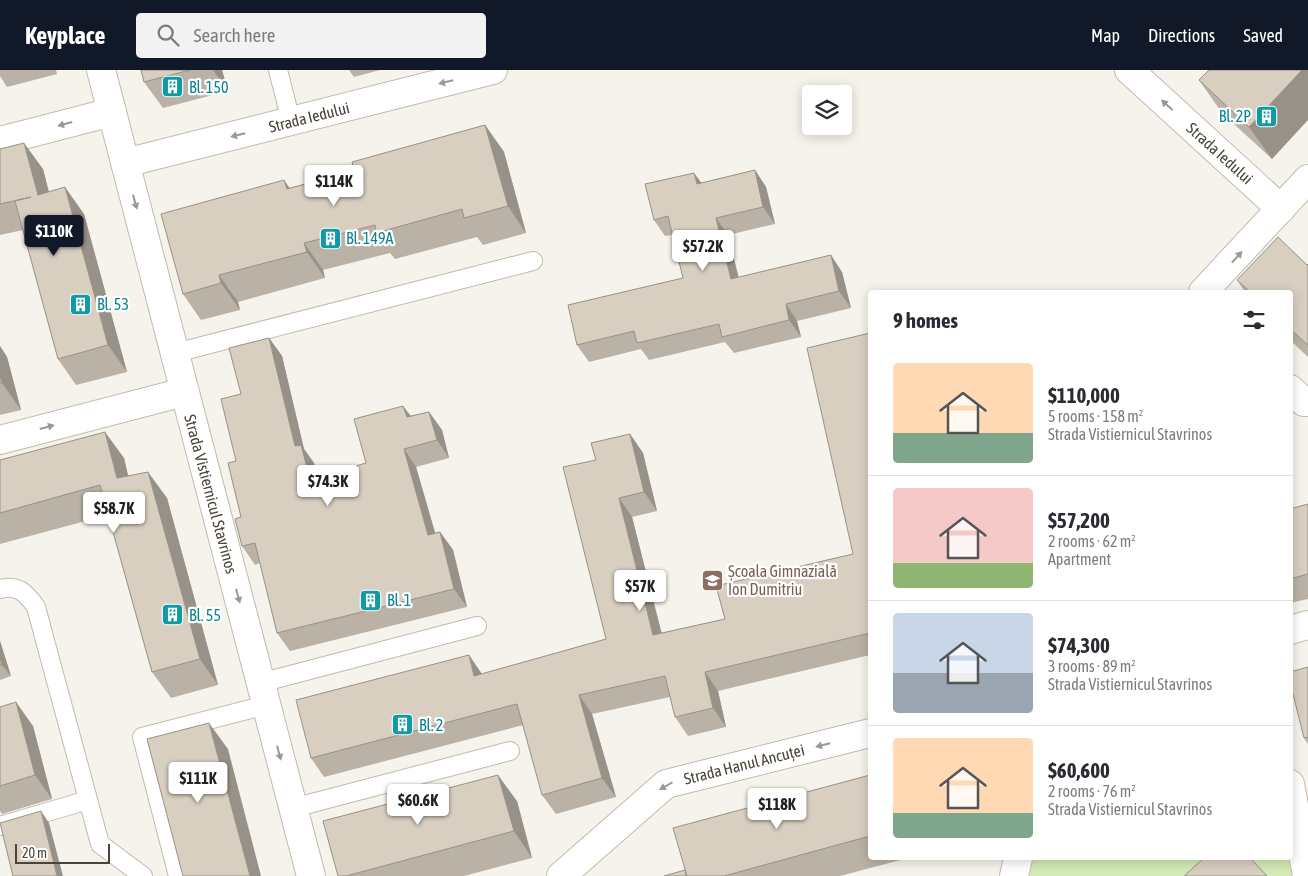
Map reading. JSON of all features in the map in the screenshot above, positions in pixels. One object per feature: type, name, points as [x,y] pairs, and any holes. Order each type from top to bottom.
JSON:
[{"type":"street","name":"Strada Vistiernicul Stavrinos","points":[[101,70],[311,876]]},
{"type":"street","name":"Strada Iedului","points":[[125,163],[493,70]]},
{"type":"street","name":"Strada Iedului","points":[[1129,70],[1281,209]]},
{"type":"street","points":[[0,141],[112,112]]},
{"type":"street","points":[[1205,290],[1308,179]]},
{"type":"street","points":[[0,440],[184,392]]},
{"type":"street","points":[[1293,392],[1304,402],[1308,402]]},
{"type":"street","points":[[1293,629],[1308,625]]},
{"type":"street","name":"Strada Hanul Ancuței","points":[[561,876],[666,784],[868,734]]},
{"type":"street","points":[[1295,796],[1307,876]]},
{"type":"street","points":[[1014,876],[1018,860]]},
{"type":"lane","points":[[278,70],[291,121]]},
{"type":"lane","points":[[175,353],[533,261]]},
{"type":"lane","points":[[0,590],[8,587],[18,589],[27,594],[36,607],[100,844],[143,876]]},
{"type":"lane","points":[[178,876],[142,737],[263,694],[477,626]]},
{"type":"lane","points":[[293,808],[510,750]]},
{"type":"lane","points":[[0,826],[88,800]]},
{"type":"green space","points":[[1018,860],[1240,860],[1222,876],[1015,876]]},
{"type":"green space","points":[[1247,860],[1292,860],[1306,876],[1263,876]]},
{"type":"building","points":[[141,70],[190,70],[144,82]]},
{"type":"building","points":[[1209,70],[1302,70],[1249,127],[1199,80]]},
{"type":"building","points":[[485,125],[508,206],[464,218],[462,209],[376,233],[375,225],[304,243],[307,252],[219,275],[221,283],[183,294],[161,214],[284,180],[287,189],[320,180],[354,170],[352,162]]},
{"type":"building","name":"Bl. 53","points":[[24,143],[38,195],[65,187],[108,345],[58,359],[15,201],[31,197],[0,204],[0,149]]},
{"type":"building","points":[[755,170],[763,207],[716,218],[731,279],[831,255],[839,291],[786,304],[789,320],[722,337],[719,324],[637,343],[634,331],[577,345],[568,305],[683,278],[668,216],[654,220],[645,184],[694,173],[697,184]]},
{"type":"building","points":[[1278,237],[1308,264],[1308,345],[1293,332],[1293,290],[1248,290],[1237,280]]},
{"type":"building","points":[[868,333],[868,633],[705,672],[713,708],[675,717],[665,676],[579,695],[602,778],[542,795],[517,704],[311,758],[296,700],[469,655],[474,676],[606,639],[563,467],[596,460],[591,443],[630,434],[644,492],[619,498],[653,635],[725,619],[716,586],[853,554],[807,348]]},
{"type":"building","points":[[269,338],[295,446],[301,445],[310,479],[366,463],[354,419],[403,406],[407,417],[429,412],[437,440],[404,449],[428,535],[440,532],[454,589],[277,633],[255,543],[242,546],[235,519],[241,517],[228,463],[236,461],[221,399],[241,394],[229,348]]},
{"type":"building","points":[[105,432],[117,478],[148,472],[200,659],[152,672],[100,485],[0,513],[0,460]]},
{"type":"building","points":[[1308,504],[1308,574],[1293,578],[1293,508]]},
{"type":"building","points":[[1308,667],[1308,737],[1304,738],[1293,694],[1293,671]]},
{"type":"building","points":[[16,702],[35,775],[0,786],[0,707]]},
{"type":"building","points":[[209,723],[250,876],[183,876],[147,739]]},
{"type":"building","points":[[498,775],[514,831],[346,876],[338,876],[323,821]]},
{"type":"building","points":[[868,776],[868,837],[724,876],[687,876],[673,828]]},
{"type":"building","points":[[41,811],[57,876],[13,876],[0,823]]},
{"type":"building","points":[[1202,860],[1252,860],[1267,876],[1184,876]]},
{"type":"building","points":[[685,870],[686,876],[664,876]]},
{"type":"place","name":"Bl. 150","points":[[173,87]]},
{"type":"place","name":"Bl. 2P","points":[[1267,116]]},
{"type":"place","name":"Bl. 149A","points":[[330,238]]},
{"type":"place","name":"Bl. 53","points":[[81,304]]},
{"type":"place","name":"Școala Gimnazială Ion Dumitriu","points":[[712,580]]},
{"type":"place","name":"Bl. 1","points":[[371,600]]},
{"type":"place","name":"Bl. 55","points":[[173,615]]},
{"type":"place","name":"Bl. 2","points":[[403,725]]}]
